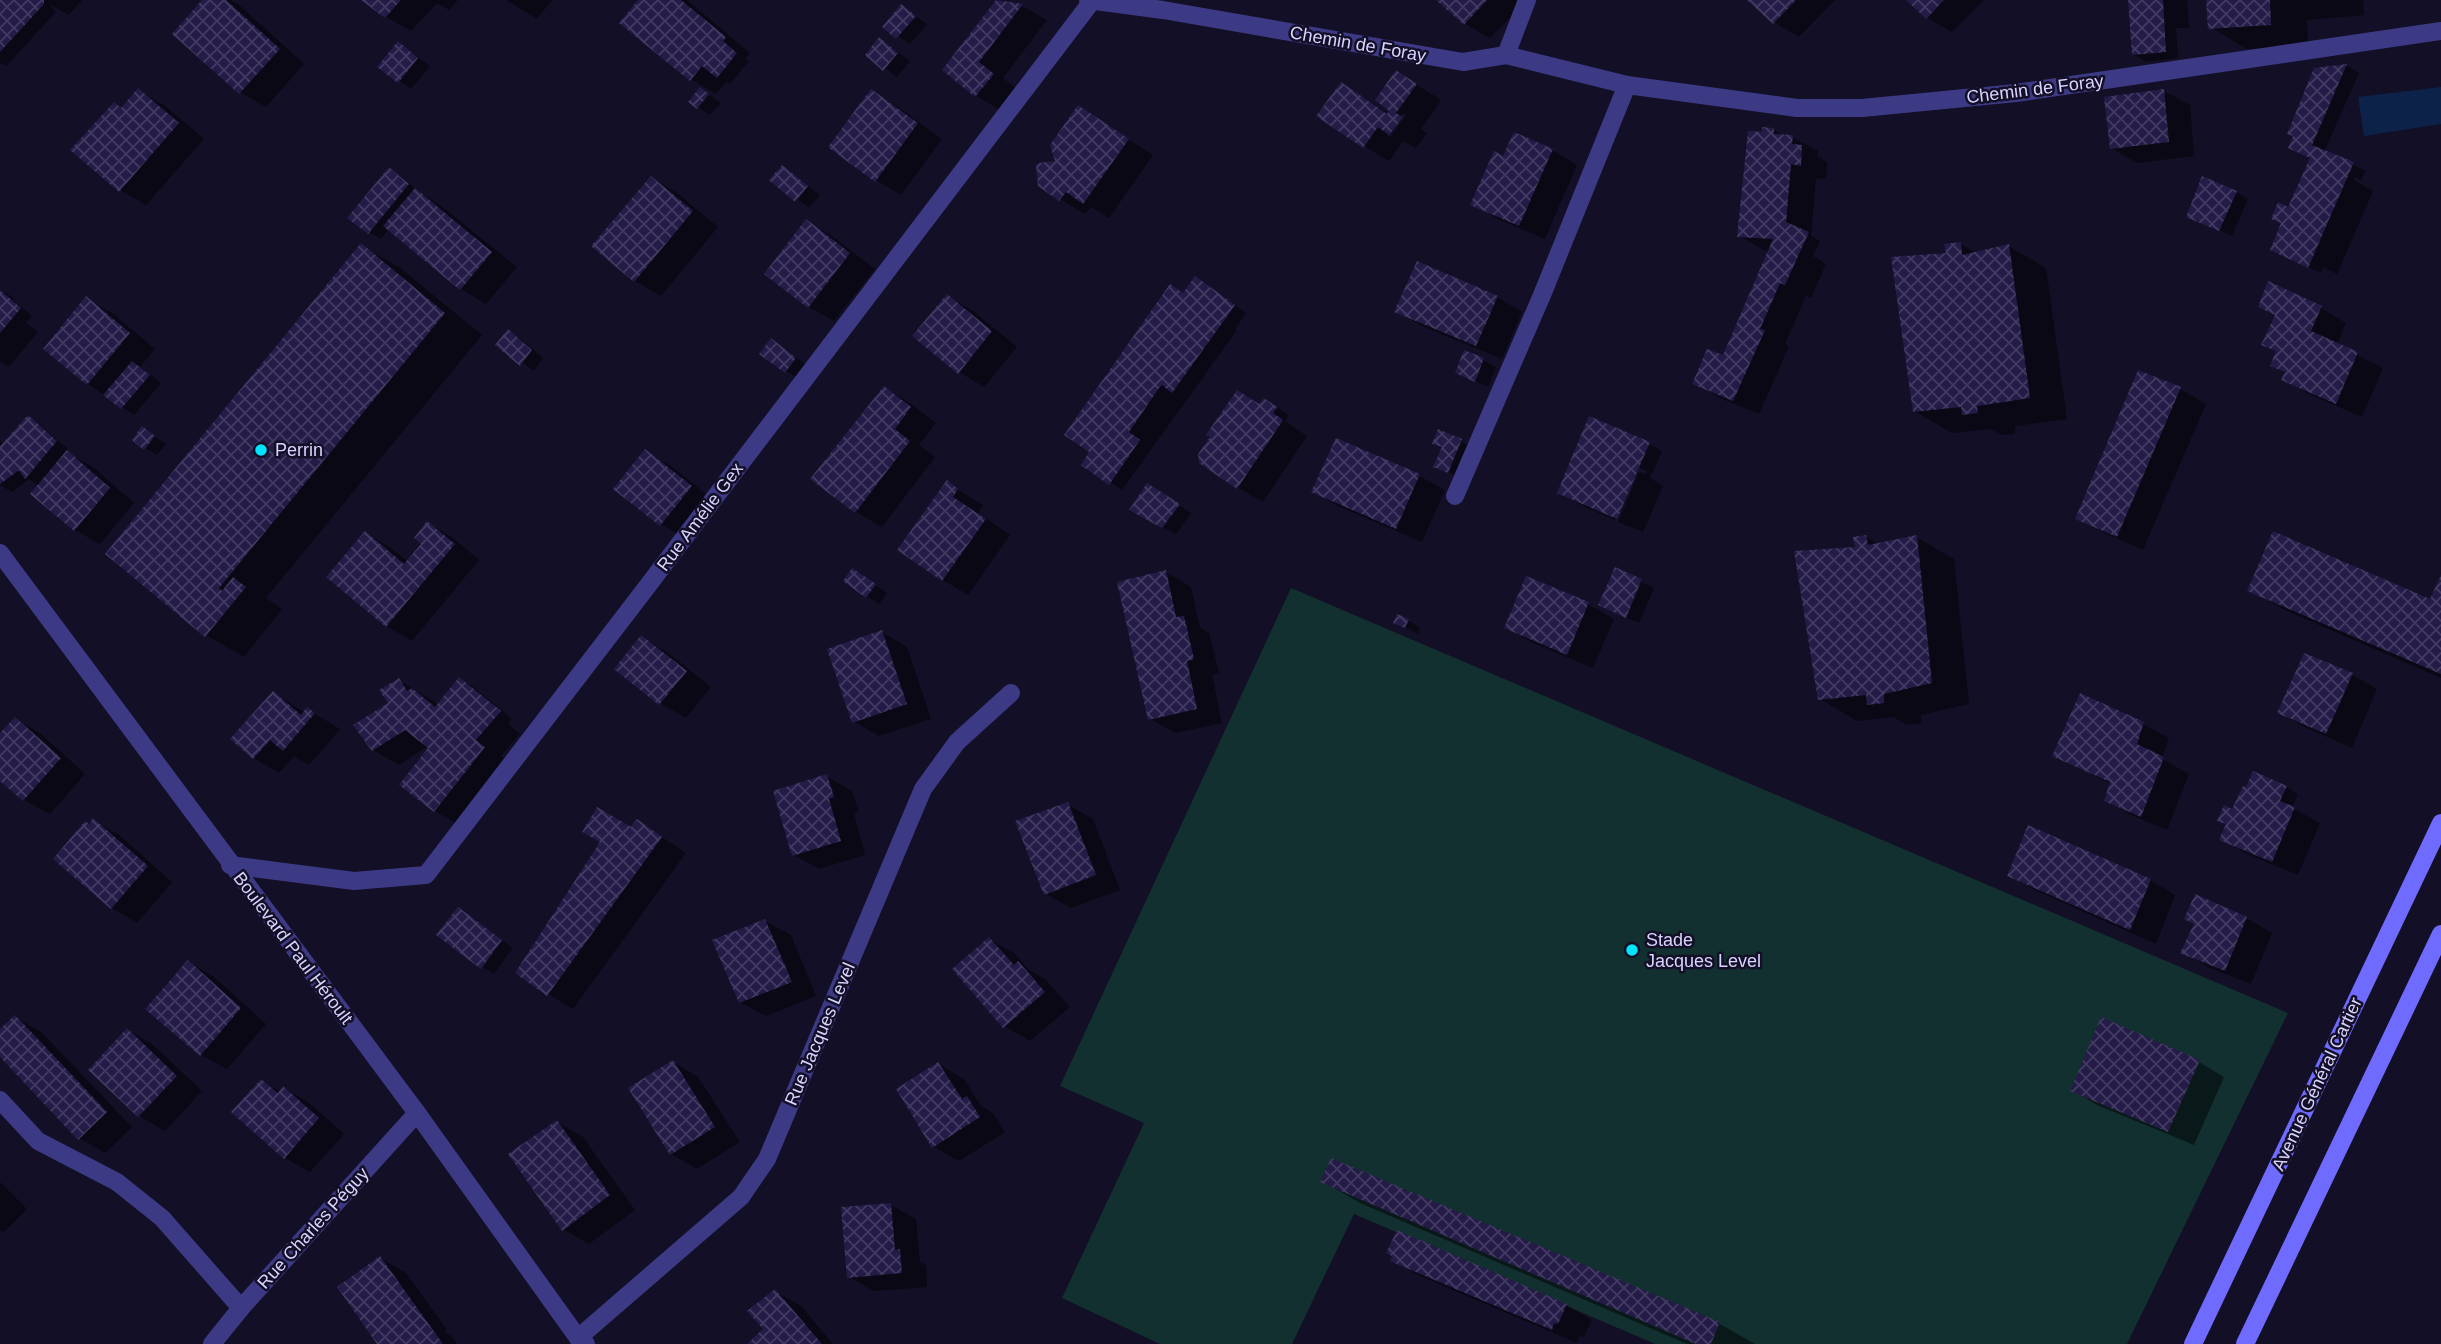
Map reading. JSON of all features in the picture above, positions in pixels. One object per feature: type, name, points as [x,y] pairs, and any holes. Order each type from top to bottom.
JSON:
[{"type":"main road","name":"Avenue Général Cartier","points":[[2193,1344],[2441,823]]},
{"type":"main road","points":[[2245,1344],[2441,934]]},
{"type":"street","name":"Chemin de Foray","points":[[1090,0],[1163,10],[1463,62],[1506,55],[1627,85],[1797,108],[1862,108],[2016,93],[2441,32]]},
{"type":"street","name":"Rue Amélie Gex","points":[[230,865],[354,881],[426,875],[1090,0]]},
{"type":"street","points":[[1506,55],[1527,0]]},
{"type":"street","points":[[1455,496],[1542,295],[1627,85]]},
{"type":"street","name":"Boulevard Paul Héroult","points":[[0,553],[417,1113],[582,1341]]},
{"type":"street","name":"Rue Jacques Level","points":[[582,1341],[741,1197],[767,1160],[923,789],[957,742],[1012,693]]},
{"type":"street","points":[[0,1100],[38,1141],[117,1182],[162,1218],[241,1308]]},
{"type":"street","name":"Rue Charles Péguy","points":[[212,1344],[241,1308],[417,1113]]},
{"type":"green space","name":"Stade Jacques Level","points":[[1291,588],[2288,1013],[2127,1344],[1655,1344],[1354,1214],[1292,1344],[1160,1344],[1062,1298],[1144,1123],[1060,1086]]},
{"type":"water","points":[[2441,87],[2441,124],[2364,136],[2358,97]]},
{"type":"building","points":[[0,0],[44,0],[44,4],[0,52]]},
{"type":"building","points":[[202,0],[226,0],[280,49],[239,94],[172,34]]},
{"type":"building","points":[[361,0],[401,0],[385,18]]},
{"type":"building","points":[[638,0],[681,0],[726,37],[723,41],[737,53],[717,78],[702,66],[690,81],[619,23]]},
{"type":"building","points":[[996,0],[1023,4],[979,62],[994,74],[975,97],[942,70]]},
{"type":"building","points":[[1436,0],[1487,0],[1464,25]]},
{"type":"building","points":[[1747,0],[1796,0],[1773,24]]},
{"type":"building","points":[[1906,0],[1944,0],[1926,19]]},
{"type":"building","points":[[2128,0],[2163,0],[2166,52],[2132,55]]},
{"type":"building","points":[[2206,0],[2270,0],[2271,25],[2208,29]]},
{"type":"building","points":[[901,4],[916,16],[896,39],[882,27]]},
{"type":"building","points":[[879,37],[898,53],[883,71],[865,55]]},
{"type":"building","points":[[398,41],[418,58],[398,83],[377,67]]},
{"type":"building","points":[[2347,64],[2312,145],[2354,162],[2308,268],[2270,250],[2281,223],[2271,219],[2278,202],[2288,207],[2310,158],[2288,148],[2293,136],[2287,134],[2314,68]]},
{"type":"building","points":[[1396,70],[1417,84],[1396,113],[1403,117],[1389,135],[1378,127],[1363,148],[1316,116],[1341,82],[1387,114],[1389,111],[1375,100]]},
{"type":"building","points":[[700,87],[709,94],[697,109],[688,102]]},
{"type":"building","points":[[138,88],[179,123],[119,192],[70,150],[114,102],[121,108]]},
{"type":"building","points":[[871,89],[918,123],[875,182],[828,147]]},
{"type":"building","points":[[2164,89],[2169,142],[2110,149],[2104,97]]},
{"type":"building","points":[[1078,105],[1129,139],[1083,204],[1066,192],[1059,201],[1038,186],[1036,166],[1039,163],[1055,161],[1050,145]]},
{"type":"building","points":[[1762,127],[1774,128],[1774,134],[1793,135],[1792,144],[1802,145],[1801,166],[1791,164],[1786,222],[1809,232],[1785,285],[1780,283],[1760,329],[1765,330],[1733,401],[1692,384],[1707,349],[1723,355],[1773,239],[1737,237],[1748,131],[1762,132]]},
{"type":"building","points":[[1514,132],[1553,149],[1519,226],[1470,205],[1494,151],[1503,156]]},
{"type":"building","points":[[782,165],[808,186],[795,202],[769,180]]},
{"type":"building","points":[[389,167],[409,184],[368,234],[347,218]]},
{"type":"building","points":[[651,176],[693,211],[634,282],[591,246]]},
{"type":"building","points":[[2202,176],[2237,191],[2219,231],[2186,217]]},
{"type":"building","points":[[415,188],[492,252],[460,290],[383,226]]},
{"type":"building","points":[[806,219],[850,253],[808,308],[764,274]]},
{"type":"building","points":[[1961,242],[1962,255],[2009,244],[2030,398],[1977,406],[1978,413],[1962,415],[1961,407],[1913,412],[1891,257],[1946,253],[1944,244]]},
{"type":"building","name":"Perrin","points":[[361,243],[445,313],[219,588],[222,591],[233,577],[246,587],[205,637],[105,554]]},
{"type":"building","points":[[1417,261],[1498,296],[1476,346],[1394,312]]},
{"type":"building","points":[[1195,276],[1235,305],[1172,393],[1162,385],[1159,388],[1129,432],[1140,440],[1109,485],[1081,465],[1089,452],[1064,435],[1170,284],[1183,293]]},
{"type":"building","points":[[2268,281],[2322,306],[2311,331],[2358,352],[2336,404],[2281,380],[2285,372],[2270,366],[2276,351],[2261,345],[2275,315],[2258,307]]},
{"type":"building","points":[[0,290],[21,308],[0,333]]},
{"type":"building","points":[[947,294],[992,331],[958,374],[912,336]]},
{"type":"building","points":[[86,296],[130,333],[87,385],[43,349]]},
{"type":"building","points":[[508,329],[532,350],[520,366],[495,345]]},
{"type":"building","points":[[771,338],[796,358],[785,373],[759,354]]},
{"type":"building","points":[[1464,350],[1484,358],[1475,382],[1455,373]]},
{"type":"building","points":[[132,361],[150,375],[121,409],[103,395]]},
{"type":"building","points":[[2138,370],[2181,387],[2117,537],[2075,519]]},
{"type":"building","points":[[884,386],[911,407],[895,429],[910,441],[855,513],[810,479]]},
{"type":"building","points":[[1237,390],[1259,404],[1264,398],[1277,407],[1273,413],[1283,420],[1237,489],[1199,463],[1198,454],[1210,437],[1206,435]]},
{"type":"building","points":[[28,415],[57,441],[25,479],[19,470],[0,484],[0,446]]},
{"type":"building","points":[[1589,416],[1650,442],[1617,519],[1557,493]]},
{"type":"building","points":[[142,426],[155,436],[144,450],[132,440]]},
{"type":"building","points":[[1438,429],[1462,439],[1448,473],[1433,467],[1442,447],[1432,444]]},
{"type":"building","points":[[1336,438],[1420,474],[1396,529],[1311,492]]},
{"type":"building","points":[[645,449],[692,486],[660,526],[613,489]]},
{"type":"building","points":[[67,450],[110,488],[74,531],[30,494]]},
{"type":"building","points":[[947,480],[958,489],[953,497],[986,519],[942,581],[897,550]]},
{"type":"building","points":[[1147,483],[1180,504],[1162,528],[1129,510]]},
{"type":"building","points":[[427,521],[455,544],[386,627],[326,577],[365,531],[404,564],[421,544],[414,538]]},
{"type":"building","points":[[2273,531],[2430,599],[2441,575],[2441,674],[2247,591]]},
{"type":"building","points":[[1866,535],[1868,545],[1917,535],[1932,683],[1884,694],[1884,703],[1867,705],[1866,695],[1818,700],[1794,551],[1855,547],[1853,537]]},
{"type":"building","points":[[1615,567],[1642,579],[1626,618],[1598,605]]},
{"type":"building","points":[[852,568],[876,584],[866,598],[843,581]]},
{"type":"building","points":[[1166,570],[1176,617],[1184,616],[1194,659],[1187,661],[1197,709],[1148,720],[1117,582]]},
{"type":"building","points":[[1526,576],[1589,602],[1567,655],[1504,628]]},
{"type":"building","points":[[1397,614],[1409,619],[1405,628],[1393,623]]},
{"type":"building","points":[[882,630],[907,704],[852,723],[827,649]]},
{"type":"building","points":[[641,635],[687,671],[659,705],[614,669]]},
{"type":"building","points":[[2304,653],[2353,673],[2326,734],[2277,713]]},
{"type":"building","points":[[459,677],[501,711],[476,740],[485,747],[434,812],[399,785],[428,748],[405,730],[372,751],[353,725],[388,703],[379,690],[399,678],[407,691],[412,688],[435,707]]},
{"type":"building","points":[[273,691],[301,715],[307,707],[315,713],[283,751],[270,740],[253,759],[230,739]]},
{"type":"building","points":[[2080,693],[2144,722],[2137,744],[2164,757],[2141,817],[2104,801],[2110,782],[2052,756]]},
{"type":"building","points":[[15,717],[61,758],[23,801],[0,781],[0,733]]},
{"type":"building","points":[[2253,771],[2287,786],[2280,801],[2295,807],[2272,862],[2219,840],[2226,824],[2217,821],[2224,805],[2232,809]]},
{"type":"building","points":[[827,774],[834,797],[829,799],[841,841],[792,856],[773,791]]},
{"type":"building","points":[[1068,802],[1096,875],[1044,895],[1015,821]]},
{"type":"building","points":[[597,807],[631,827],[637,819],[662,837],[547,996],[515,973],[600,842],[582,832]]},
{"type":"building","points":[[93,818],[148,866],[111,909],[53,859],[85,821],[89,824]]},
{"type":"building","points":[[2028,825],[2151,879],[2130,930],[2007,876]]},
{"type":"building","points":[[2195,894],[2247,917],[2225,971],[2180,953],[2194,924],[2184,919]]},
{"type":"building","points":[[458,907],[502,940],[481,969],[436,935]]},
{"type":"building","points":[[765,919],[792,982],[739,1003],[712,940]]},
{"type":"building","points":[[989,937],[1014,965],[1018,961],[1045,992],[1003,1028],[952,969]]},
{"type":"building","points":[[188,960],[241,1008],[200,1056],[145,1009]]},
{"type":"building","points":[[15,1015],[107,1112],[78,1140],[0,1057],[0,1029]]},
{"type":"building","points":[[2101,1017],[2200,1060],[2168,1132],[2070,1091]]},
{"type":"building","points":[[127,1028],[177,1076],[138,1117],[88,1070]]},
{"type":"building","points":[[673,1060],[715,1127],[670,1155],[628,1088]]},
{"type":"building","points":[[938,1062],[962,1099],[967,1096],[980,1117],[932,1148],[896,1089]]},
{"type":"building","points":[[261,1079],[278,1093],[283,1086],[319,1118],[284,1159],[231,1112]]},
{"type":"building","points":[[557,1120],[610,1195],[562,1231],[508,1154]]},
{"type":"building","points":[[1331,1158],[1720,1322],[1711,1344],[1696,1344],[1320,1182]]},
{"type":"building","points":[[891,1203],[895,1250],[900,1249],[902,1273],[847,1278],[841,1207]]},
{"type":"building","points":[[1397,1230],[1567,1304],[1558,1324],[1554,1323],[1552,1330],[1390,1261],[1392,1256],[1386,1253]]},
{"type":"building","points":[[380,1256],[443,1344],[377,1344],[337,1287]]},
{"type":"building","points":[[775,1289],[822,1344],[747,1344],[763,1329],[747,1311]]},
{"type":"place","name":"Perrin","points":[[261,450]]},
{"type":"place","name":"Stade Jacques Level","points":[[1632,950]]}]
